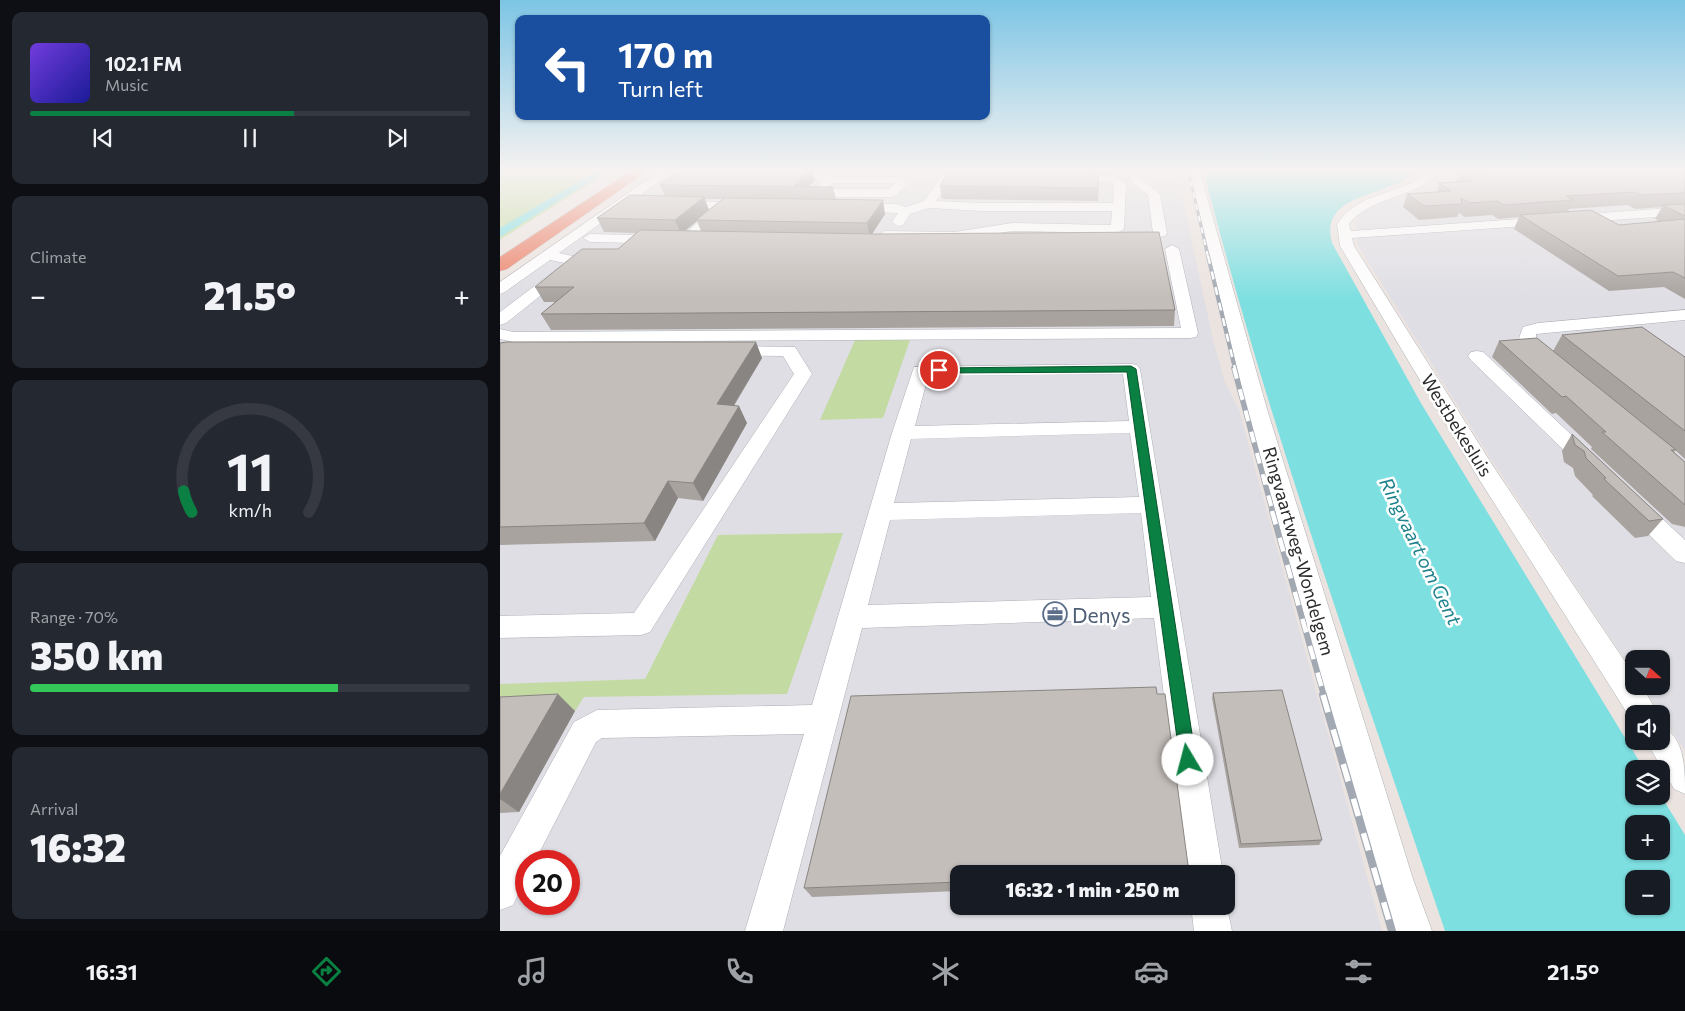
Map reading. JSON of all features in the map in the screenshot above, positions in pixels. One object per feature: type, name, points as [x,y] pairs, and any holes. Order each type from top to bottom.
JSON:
[{"type":"highway","points":[[500,249],[556,212]]},
{"type":"highway","points":[[500,265],[577,212]]},
{"type":"street","points":[[500,289],[607,212]]},
{"type":"street","points":[[590,238],[623,212]]},
{"type":"street","points":[[686,240],[718,212]]},
{"type":"street","points":[[878,242],[886,239],[904,212]]},
{"type":"street","points":[[890,234],[955,236],[1012,227],[1117,229],[1118,212]]},
{"type":"street","points":[[1157,212],[1160,233]]},
{"type":"street","name":"Ringvaartweg-Wondelgem","points":[[1206,212],[1257,409],[1395,879],[1413,931]]},
{"type":"street","points":[[1352,212],[1343,224],[1344,235],[1664,212]]},
{"type":"street","name":"Westbekesluis","points":[[1344,235],[1347,246],[1485,470],[1637,705]]},
{"type":"street","points":[[569,239],[705,240]]},
{"type":"street","points":[[500,334],[523,337],[1190,333],[1172,248]]},
{"type":"street","points":[[500,320],[577,261],[546,256]]},
{"type":"street","points":[[1558,366],[1535,348],[1527,338],[1529,331],[1538,328],[1685,315]]},
{"type":"street","points":[[1614,321],[1638,338]]},
{"type":"street","points":[[500,352],[789,351],[803,374],[641,624],[500,627]]},
{"type":"street","points":[[1477,356],[1600,473]]},
{"type":"street","points":[[764,931],[920,371],[1131,369],[1204,865]]},
{"type":"street","points":[[902,433],[1140,428]]},
{"type":"street","points":[[1622,494],[1685,554]]},
{"type":"street","points":[[880,512],[1151,505]]},
{"type":"street","points":[[851,617],[1166,607]]},
{"type":"street","points":[[500,892],[585,732],[598,724],[823,719]]},
{"type":"street","points":[[1667,750],[1685,778]]},
{"type":"street","points":[[1210,915],[1213,931]]},
{"type":"shaded area","name":"Denys","points":[[613,212],[1186,212],[1213,340],[1224,380],[1239,410],[1382,931],[500,931],[500,296],[574,239]]},
{"type":"shaded area","points":[[1361,212],[1685,212],[1685,751],[1670,728],[1670,705],[1655,705],[1648,695],[1670,695],[1670,650],[1625,650],[1625,660],[1488,454],[1357,244],[1356,216]]},
{"type":"green space","points":[[500,212],[544,212],[500,240]]},
{"type":"green space","points":[[855,340],[910,340],[883,418],[820,420]]},
{"type":"green space","points":[[843,533],[787,694],[584,697],[575,711],[500,715],[500,684],[645,679],[718,535]]},
{"type":"water","name":"Ringvaart om Gent","points":[[1215,212],[1337,212],[1331,226],[1332,243],[1422,405],[1625,738],[1625,750],[1632,750],[1639,760],[1625,760],[1625,805],[1667,805],[1685,835],[1685,931],[1445,931],[1348,647],[1286,457]]},
{"type":"building","points":[[605,212],[685,212],[675,220],[597,218]]},
{"type":"building","points":[[706,212],[874,212],[867,223],[696,220]]},
{"type":"building","points":[[1596,212],[1619,225],[1685,219],[1685,278],[1673,272],[1618,276],[1520,215]]},
{"type":"building","points":[[640,230],[875,234],[1159,232],[1175,310],[541,314],[574,287],[535,287],[582,249],[618,249]]},
{"type":"building","points":[[1642,327],[1685,357],[1685,431],[1562,335]]},
{"type":"building","points":[[1537,338],[1676,450],[1671,450],[1685,462],[1685,505],[1602,432],[1606,432],[1566,396],[1562,397],[1499,341]]},
{"type":"building","points":[[756,342],[717,404],[739,406],[693,483],[668,481],[644,523],[500,527],[500,343]]},
{"type":"building","points":[[1572,434],[1663,519],[1649,521],[1604,479],[1606,478],[1586,458],[1584,451],[1575,445]]},
{"type":"building","points":[[1156,687],[1157,694],[1165,694],[1188,865],[950,865],[950,882],[804,888],[851,696]]},
{"type":"building","points":[[1282,690],[1322,840],[1241,844],[1213,693]]},
{"type":"building","points":[[558,694],[500,794],[500,697]]},
{"type":"waterway","points":[[500,233],[534,212]]},
{"type":"railway","points":[[1198,212],[1208,257]]},
{"type":"railway","points":[[1208,256],[1235,369]]},
{"type":"railway","points":[[1234,368],[1273,513]]},
{"type":"railway","points":[[1272,511],[1324,696]]},
{"type":"railway","points":[[1323,695],[1392,931]]},
{"type":"place","name":"Denys","points":[[1055,614]]},
{"type":"route","points":[[939,370],[1131,369],[1188,760]]}]
